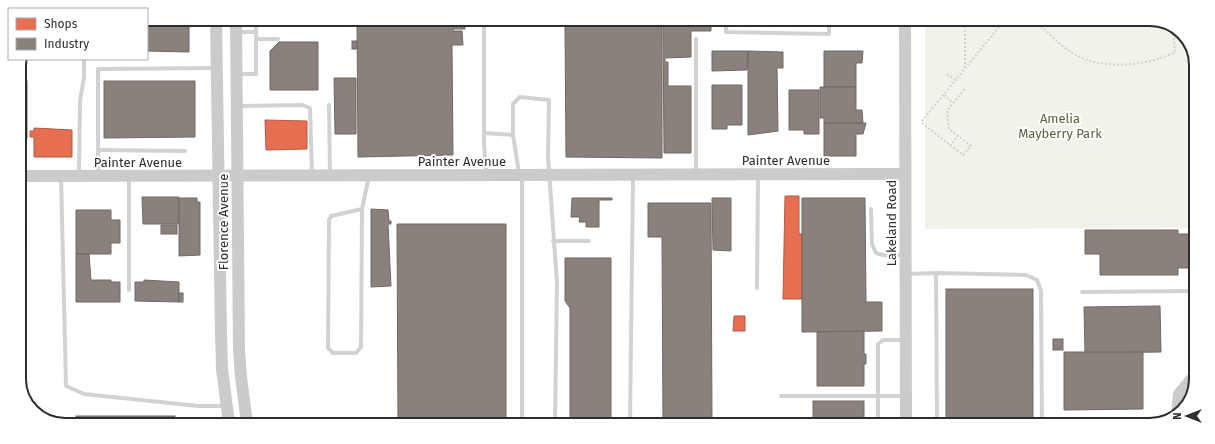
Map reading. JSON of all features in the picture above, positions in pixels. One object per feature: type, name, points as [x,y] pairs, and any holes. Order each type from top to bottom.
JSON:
[{"type":"street","name":"Florence Avenue","points":[[216,26],[221,333],[228,418]]},
{"type":"street","name":"Florence Avenue","points":[[236,26],[239,350],[246,418]]},
{"type":"street","name":"Lakeland Road","points":[[905,26],[906,418]]},
{"type":"street","name":"Painter Avenue","points":[[26,176],[905,174]]},
{"type":"street","points":[[1179,396],[1188,383]]},
{"type":"lane","points":[[236,74],[256,74],[256,26]]},
{"type":"lane","points":[[484,26],[484,133],[486,175]]},
{"type":"lane","points":[[726,26],[726,32],[828,34],[828,26]]},
{"type":"lane","points":[[236,32],[256,32]]},
{"type":"lane","points":[[256,39],[278,39]]},
{"type":"lane","points":[[696,39],[696,175]]},
{"type":"lane","points":[[79,176],[80,101],[84,77],[84,60]]},
{"type":"lane","points":[[98,176],[98,69],[217,68]]},
{"type":"lane","points":[[522,418],[521,175],[513,135],[513,104],[520,97],[549,100],[548,156],[556,283],[555,418]]},
{"type":"lane","points":[[237,106],[302,105],[310,108],[312,176]]},
{"type":"lane","points":[[329,105],[330,175]]},
{"type":"lane","points":[[484,133],[513,135]]},
{"type":"lane","points":[[98,150],[185,151]]},
{"type":"lane","points":[[757,288],[758,174]]},
{"type":"lane","points":[[362,209],[331,216],[329,220],[328,348],[333,353],[356,353],[361,347],[362,209],[369,175]]},
{"type":"lane","points":[[630,418],[633,175]]},
{"type":"lane","points":[[60,176],[66,386],[73,391],[84,394],[198,406],[226,406]]},
{"type":"lane","points":[[129,176],[130,290]]},
{"type":"lane","points":[[872,210],[872,244],[876,253],[883,255],[905,255]]},
{"type":"lane","points":[[553,241],[588,241]]},
{"type":"lane","points":[[936,273],[937,418]]},
{"type":"lane","points":[[905,274],[936,273],[1026,275],[1037,280],[1041,291],[1042,418]]},
{"type":"lane","points":[[1082,292],[1189,292]]},
{"type":"lane","points":[[878,418],[878,344],[883,340],[906,340]]},
{"type":"lane","points":[[781,396],[879,394],[906,396]]},
{"type":"path","points":[[965,26],[965,70]]},
{"type":"path","points":[[966,87],[947,111],[949,129],[971,146],[963,155],[922,122],[955,79],[965,70],[1000,26]]},
{"type":"path","points":[[1041,26],[1074,55],[1084,59],[1114,65],[1130,65],[1167,56],[1175,52],[1174,34]]},
{"type":"path","points":[[947,74],[955,79]]},
{"type":"path","points":[[944,95],[953,103]]},
{"type":"path","points":[[950,146],[958,136]]},
{"type":"green space","name":"Amelia Mayberry Park","points":[[925,26],[1155,26],[1167,30],[1178,37],[1181,41],[1188,55],[1189,63],[1189,228],[925,229]]},
{"type":"building: Shops","points":[[265,120],[307,121],[307,149],[266,150]]},
{"type":"building: Shops","points":[[34,128],[72,130],[72,157],[34,157],[34,137],[30,137],[30,131],[34,131]]},
{"type":"building: Shops","points":[[785,196],[799,196],[799,234],[802,234],[802,299],[783,299]]},
{"type":"building: Shops","points":[[734,316],[745,316],[745,331],[733,331]]},
{"type":"building: Industry","points":[[148,26],[189,26],[189,52],[148,51]]},
{"type":"building: Industry","points":[[357,26],[465,26],[465,29],[453,29],[453,31],[462,31],[463,45],[452,45],[453,155],[358,157]]},
{"type":"building: Industry","points":[[565,26],[662,26],[662,158],[566,157]]},
{"type":"building: Industry","points":[[663,26],[711,26],[711,31],[691,31],[691,57],[665,58],[665,62],[668,62],[668,86],[691,86],[691,153],[664,153]]},
{"type":"building: Industry","points":[[352,41],[357,41],[357,49],[352,49]]},
{"type":"building: Industry","points":[[279,42],[318,42],[318,90],[270,90],[270,51]]},
{"type":"building: Industry","points":[[712,51],[748,51],[747,70],[712,71]]},
{"type":"building: Industry","points":[[748,51],[783,52],[783,68],[777,68],[778,131],[748,135]]},
{"type":"building: Industry","points":[[824,51],[863,51],[862,63],[856,63],[856,87],[824,87]]},
{"type":"building: Industry","points":[[334,78],[356,78],[356,134],[335,134]]},
{"type":"building: Industry","points":[[26,81],[27,81],[26,138]]},
{"type":"building: Industry","points":[[104,81],[195,81],[195,137],[104,138]]},
{"type":"building: Industry","points":[[712,85],[742,85],[742,125],[727,125],[727,129],[712,129]]},
{"type":"building: Industry","points":[[820,87],[856,87],[856,110],[862,110],[863,123],[824,123],[824,118],[820,118]]},
{"type":"building: Industry","points":[[789,90],[819,90],[819,134],[804,134],[804,130],[789,130]]},
{"type":"building: Industry","points":[[824,123],[866,123],[863,134],[856,134],[856,156],[824,156]]},
{"type":"building: Industry","points":[[142,197],[179,197],[179,224],[143,224]]},
{"type":"building: Industry","points":[[179,198],[197,198],[197,202],[200,202],[200,255],[179,256]]},
{"type":"building: Industry","points":[[572,198],[612,198],[612,200],[599,200],[599,227],[586,227],[586,222],[579,222],[580,217],[571,217]]},
{"type":"building: Industry","points":[[712,198],[731,198],[731,251],[713,250]]},
{"type":"building: Industry","points":[[802,198],[865,198],[866,302],[882,302],[882,331],[802,332]]},
{"type":"building: Industry","points":[[648,203],[711,203],[712,418],[663,418],[662,237],[648,237]]},
{"type":"building: Industry","points":[[371,209],[388,210],[389,221],[391,221],[391,224],[388,224],[391,286],[371,287]]},
{"type":"building: Industry","points":[[76,210],[111,210],[111,220],[120,220],[120,243],[111,243],[111,254],[76,254]]},
{"type":"building: Industry","points":[[397,224],[506,224],[506,418],[398,418]]},
{"type":"building: Industry","points":[[161,225],[177,225],[177,234],[161,234]]},
{"type":"building: Industry","points":[[1085,230],[1178,230],[1178,234],[1189,234],[1189,268],[1178,268],[1178,275],[1100,275],[1100,254],[1085,254]]},
{"type":"building: Industry","points":[[76,254],[89,254],[91,280],[111,280],[111,282],[120,282],[120,302],[76,302]]},
{"type":"building: Industry","points":[[565,258],[611,258],[611,418],[570,418],[570,308],[565,301]]},
{"type":"building: Industry","points":[[144,280],[179,282],[179,302],[135,301],[135,282],[144,282]]},
{"type":"building: Industry","points":[[946,289],[1033,289],[1033,418],[946,418]]},
{"type":"building: Industry","points":[[179,293],[183,293],[183,302],[179,302]]},
{"type":"building: Industry","points":[[1160,306],[1161,352],[1085,353],[1084,307]]},
{"type":"building: Industry","points":[[864,331],[864,354],[866,354],[866,364],[864,364],[864,386],[817,386],[817,332]]},
{"type":"building: Industry","points":[[1053,339],[1063,339],[1063,350],[1053,350]]},
{"type":"building: Industry","points":[[1064,352],[1143,352],[1143,409],[1064,410]]},
{"type":"building: Industry","points":[[813,401],[864,401],[864,418],[813,418]]},
{"type":"building: Industry","points":[[76,416],[175,416],[175,418],[76,418]]}]
